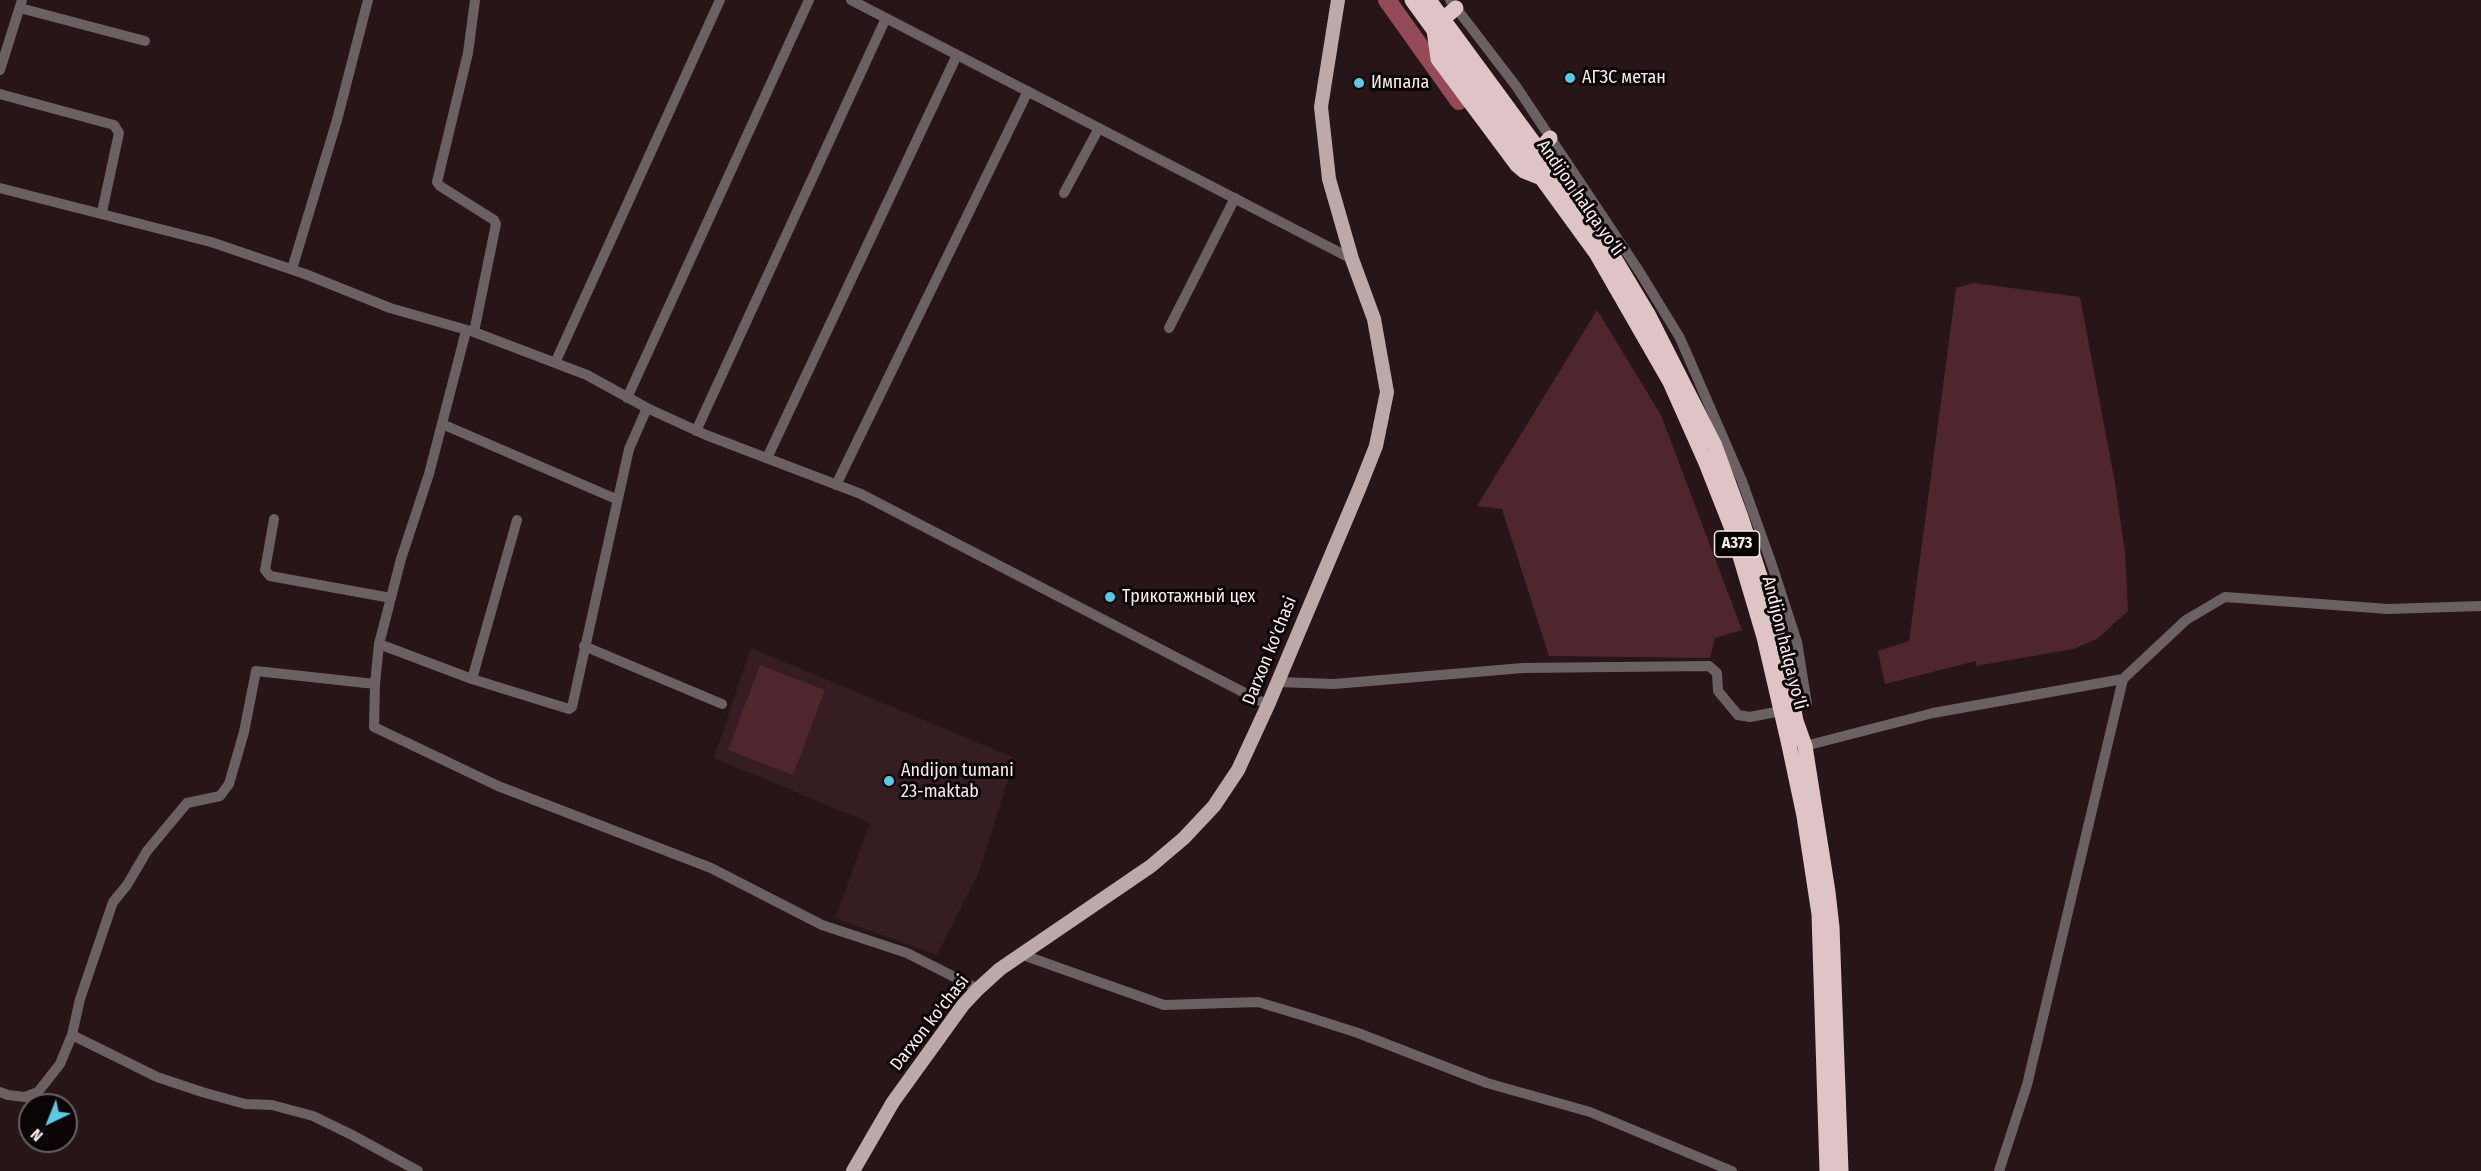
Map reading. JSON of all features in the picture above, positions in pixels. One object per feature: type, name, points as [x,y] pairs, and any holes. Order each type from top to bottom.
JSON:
[{"type":"highway","name":"Andijon halqa yo‘li","points":[[1412,0],[1438,25],[1539,150],[1608,249],[1648,314],[1715,446],[1769,604],[1786,666],[1796,721],[1805,746],[1832,927],[1841,1171]]},
{"type":"highway","name":"Andijon halqa yo‘li","points":[[1429,0],[1438,25],[1596,253],[1633,316],[1670,382],[1707,463],[1732,529],[1749,582],[1781,711],[1802,806],[1819,914],[1827,1171]]},
{"type":"highway","points":[[1438,25],[1453,4]]},
{"type":"highway","points":[[1539,150],[1550,138]]},
{"type":"highway","points":[[1796,721],[1807,704]]},
{"type":"main road","name":"Darxon ko'chasi","points":[[853,1171],[892,1102],[963,1005],[978,989],[1020,954],[1151,866],[1184,838],[1214,806],[1238,770],[1268,705],[1376,446],[1387,392],[1374,319],[1352,259],[1329,179],[1321,107],[1338,0]]},
{"type":"street","points":[[292,269],[337,120],[368,0]]},
{"type":"street","points":[[475,0],[468,53],[437,182],[494,220],[496,224],[470,332],[429,474],[401,559],[379,644],[374,726],[498,786],[711,868],[822,925],[907,953],[978,989]]},
{"type":"street","points":[[555,363],[720,0]]},
{"type":"street","points":[[627,398],[809,0]]},
{"type":"street","points":[[851,0],[1352,259]]},
{"type":"street","points":[[0,70],[21,4],[145,41]]},
{"type":"street","points":[[1453,4],[1516,86],[1639,271],[1680,338],[1710,402],[1742,481],[1797,642],[1807,704]]},
{"type":"street","points":[[696,431],[886,18]]},
{"type":"street","points":[[767,458],[957,55]]},
{"type":"street","points":[[836,485],[1028,91]]},
{"type":"street","points":[[0,94],[114,125],[119,133],[102,212]]},
{"type":"street","points":[[1064,193],[1099,128]]},
{"type":"street","points":[[0,188],[102,212],[212,242],[292,269],[390,308],[470,332],[586,375],[627,398],[696,431],[861,494],[1268,705]]},
{"type":"street","points":[[1169,328],[1235,198]]},
{"type":"street","points":[[379,644],[472,679],[569,709],[572,707],[604,565],[616,498],[629,449],[647,408]]},
{"type":"street","points":[[442,424],[616,498]]},
{"type":"street","points":[[274,519],[265,566],[268,574],[276,578],[391,598]]},
{"type":"street","points":[[472,679],[517,520]]},
{"type":"street","points":[[1805,746],[1966,706],[2123,679],[2186,620],[2225,597],[2388,609],[2481,606]]},
{"type":"street","points":[[584,646],[722,704]]},
{"type":"street","points":[[1278,682],[1334,684],[1523,668],[1708,666],[1717,674],[1718,691],[1738,715],[1750,717],[1781,711]]},
{"type":"street","points":[[0,1092],[25,1097],[38,1092],[60,1064],[72,1035],[80,999],[113,902],[127,885],[147,851],[187,803],[220,796],[229,784],[244,732],[256,671],[375,684]]},
{"type":"street","points":[[1999,1171],[2027,1085],[2123,679]]},
{"type":"street","points":[[1020,954],[1164,1005],[1258,1002],[1308,1017],[1358,1033],[1487,1083],[1590,1112],[1732,1171]]},
{"type":"street","points":[[72,1035],[148,1073],[202,1092],[245,1104],[272,1105],[313,1116],[418,1171]]},
{"type":"shaded area","points":[[1973,283],[2080,297],[2115,483],[2125,553],[2128,611],[2097,639],[2073,649],[1976,666],[1976,661],[1885,684],[1878,651],[1909,641],[1956,288]]},
{"type":"shaded area","points":[[1597,310],[1661,415],[1742,630],[1715,638],[1710,658],[1549,656],[1502,509],[1477,506]]},
{"type":"shaded area","name":"Andijon tumani 23-maktab","points":[[751,648],[1015,758],[979,872],[937,955],[835,918],[870,823],[714,758]]},
{"type":"shaded area","points":[[760,665],[825,690],[793,775],[728,750]]},
{"type":"waterway","points":[[1387,0],[1459,101]]},
{"type":"place","name":"АГЗС метан","points":[[1570,78]]},
{"type":"place","name":"Импала","points":[[1359,83]]},
{"type":"place","name":"Трикотажный цех","points":[[1110,597]]},
{"type":"place","name":"Andijon tumani 23-maktab","points":[[889,781]]}]
